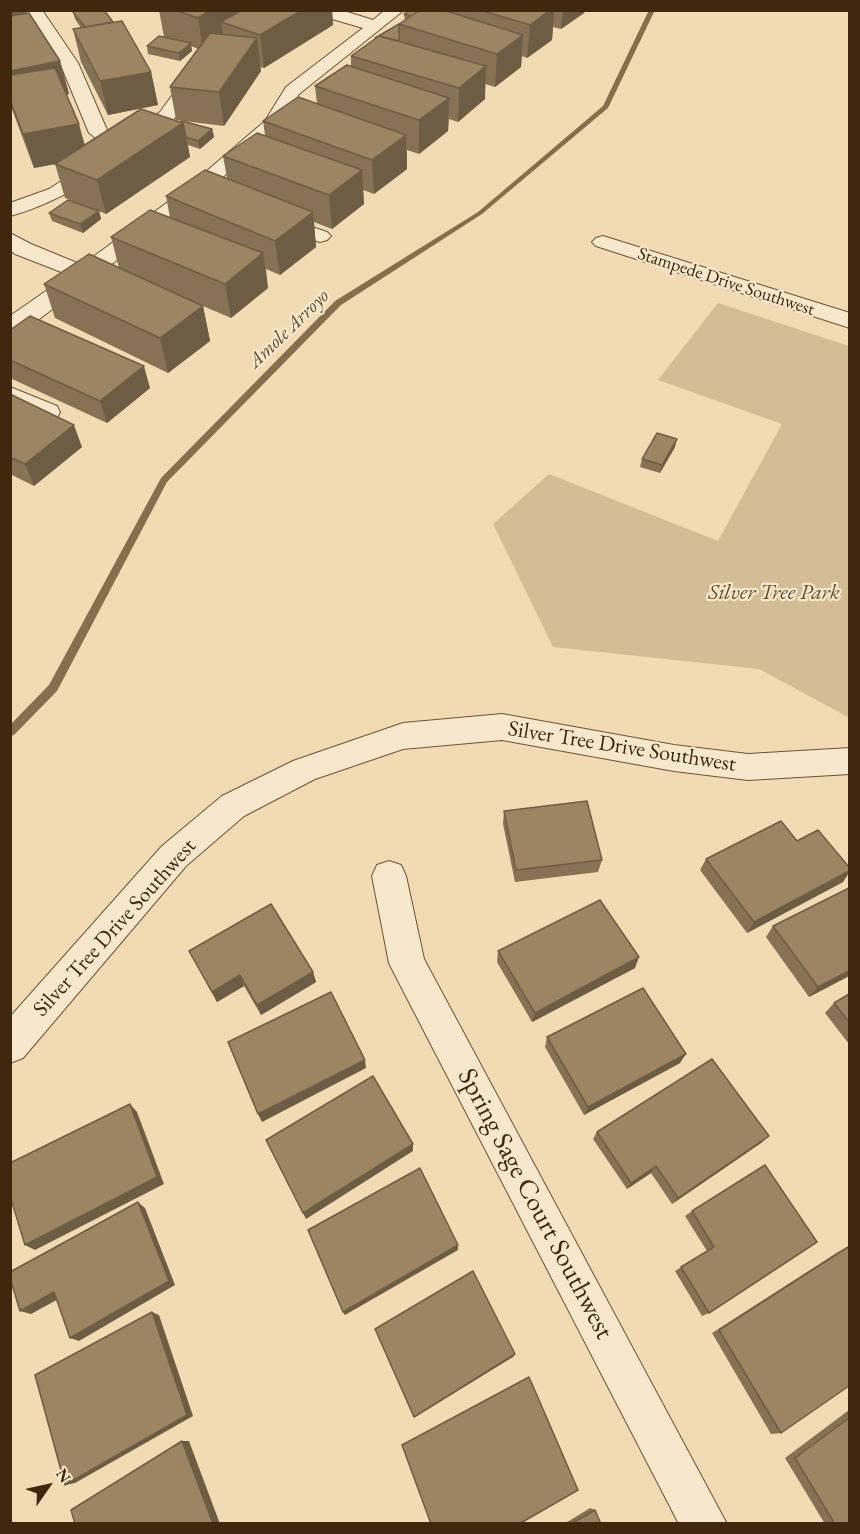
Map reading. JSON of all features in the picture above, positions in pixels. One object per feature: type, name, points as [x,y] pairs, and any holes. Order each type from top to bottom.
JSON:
[{"type":"street","points":[[33,10],[69,63],[99,133],[124,149]]},
{"type":"street","points":[[321,10],[376,26]]},
{"type":"street","points":[[10,325],[30,315],[281,124],[292,91],[396,10]]},
{"type":"street","points":[[342,52],[365,58]]},
{"type":"street","points":[[10,210],[56,193],[124,149],[167,116],[183,92],[210,62]]},
{"type":"street","points":[[194,192],[215,199]]},
{"type":"street","points":[[257,214],[320,236]]},
{"type":"street","points":[[10,239],[22,249],[115,286]]},
{"type":"street","name":"Stampede Drive Southwest","points":[[603,242],[849,321]]},
{"type":"street","points":[[10,395],[48,412]]},
{"type":"street","name":"Silver Tree Drive Southwest","points":[[10,1045],[174,856],[233,806],[304,770],[403,736],[502,727],[674,759],[748,767],[848,765]]},
{"type":"street","name":"Spring Sage Court Southwest","points":[[389,876],[407,963],[704,1524]]},
{"type":"green space","name":"Silver Tree Park","points":[[718,303],[849,346],[848,717],[759,669],[553,647],[493,524],[549,474],[718,541],[782,424],[658,380]]},
{"type":"building","points":[[104,10],[113,22],[85,27],[73,12]]},
{"type":"building","points":[[175,10],[210,10],[198,18]]},
{"type":"building","points":[[242,10],[302,10],[260,35],[221,22]]},
{"type":"building","points":[[410,10],[420,10],[411,16],[404,14]]},
{"type":"building","points":[[420,10],[443,10],[523,35],[497,54],[399,24]]},
{"type":"building","points":[[480,10],[550,10],[530,25]]},
{"type":"building","points":[[29,13],[60,61],[10,71],[10,16]]},
{"type":"building","points":[[122,21],[151,72],[100,81],[73,29]]},
{"type":"building","points":[[399,24],[399,41],[379,36],[375,38]]},
{"type":"building","points":[[210,33],[257,38],[219,92],[170,87]]},
{"type":"building","points":[[159,36],[191,43],[179,53],[147,46]]},
{"type":"building","points":[[379,36],[486,66],[459,88],[351,56]]},
{"type":"building","points":[[347,65],[449,98],[419,120],[315,86]]},
{"type":"building","points":[[55,68],[79,124],[23,134],[10,100],[10,75]]},
{"type":"building","points":[[298,97],[406,135],[372,160],[263,121]]},
{"type":"building","points":[[141,109],[183,123],[97,180],[55,164]]},
{"type":"building","points":[[180,122],[212,129],[198,141],[186,137],[183,123]]},
{"type":"building","points":[[257,133],[362,170],[329,195],[223,156]]},
{"type":"building","points":[[205,170],[313,212],[275,241],[166,196]]},
{"type":"building","points":[[68,200],[99,211],[80,224],[49,213]]},
{"type":"building","points":[[150,210],[263,253],[225,284],[111,237]]},
{"type":"building","points":[[89,254],[203,306],[160,338],[44,284]]},
{"type":"building","points":[[30,316],[144,366],[100,401],[10,360],[10,330]]},
{"type":"building","points":[[10,394],[74,425],[25,464],[10,457]]},
{"type":"building","points":[[657,433],[677,439],[662,465],[642,459]]},
{"type":"building","points":[[587,801],[602,860],[516,870],[504,811]]},
{"type":"building","points":[[781,821],[797,841],[818,830],[849,867],[849,871],[754,922],[706,859]]},
{"type":"building","points":[[849,888],[849,971],[818,987],[773,926]]},
{"type":"building","points":[[600,900],[639,957],[535,1013],[498,951]]},
{"type":"building","points":[[271,904],[313,972],[257,1005],[240,975],[212,992],[189,951]]},
{"type":"building","points":[[643,988],[686,1054],[588,1107],[547,1037]]},
{"type":"building","points":[[331,992],[365,1060],[258,1114],[228,1042]]},
{"type":"building","points":[[849,994],[849,1022],[834,1003]]},
{"type":"building","points":[[712,1059],[769,1136],[678,1198],[656,1166],[631,1183],[597,1132]]},
{"type":"building","points":[[373,1076],[413,1144],[303,1213],[266,1140]]},
{"type":"building","points":[[130,1104],[157,1177],[25,1245],[10,1196],[10,1163]]},
{"type":"building","points":[[765,1165],[817,1242],[709,1313],[681,1267],[714,1247],[692,1211]]},
{"type":"building","points":[[420,1168],[458,1245],[343,1312],[308,1230]]},
{"type":"building","points":[[138,1202],[169,1281],[70,1338],[54,1292],[20,1311],[10,1272]]},
{"type":"building","points":[[848,1247],[849,1386],[781,1433],[719,1330]]},
{"type":"building","points":[[473,1271],[515,1354],[414,1417],[375,1329]]},
{"type":"building","points":[[152,1312],[187,1415],[65,1485],[35,1375]]},
{"type":"building","points":[[529,1377],[578,1490],[519,1524],[431,1524],[402,1445]]},
{"type":"building","points":[[849,1418],[849,1524],[835,1524],[795,1458]]},
{"type":"building","points":[[182,1441],[213,1524],[75,1524],[71,1510]]},
{"type":"building","points":[[595,1510],[601,1524],[571,1524]]},
{"type":"waterway","name":"Amole Arroyo","points":[[10,732],[53,688],[164,480],[338,303],[480,213],[606,107],[652,10]]}]
